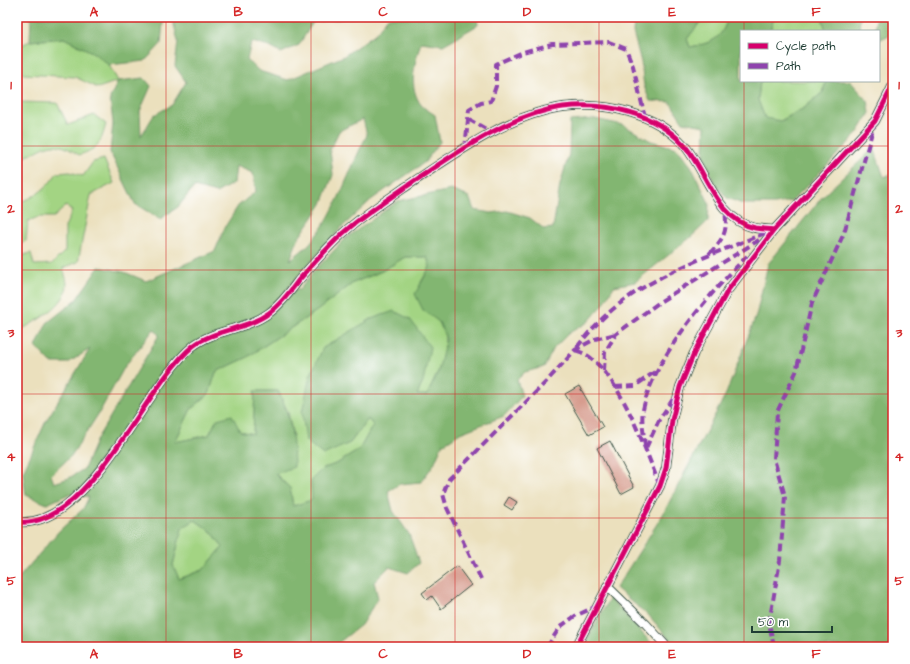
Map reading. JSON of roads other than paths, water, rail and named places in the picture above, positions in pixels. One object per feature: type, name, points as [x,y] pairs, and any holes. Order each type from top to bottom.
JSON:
[{"type":"street","points":[[576,647],[660,486],[666,468],[672,420],[680,387],[694,353],[728,290],[774,230],[871,126],[886,102],[893,85]]},
{"type":"street","points":[[17,522],[43,519],[64,508],[94,477],[177,362],[195,344],[223,333],[250,325],[270,313],[342,234],[373,209],[471,146],[506,126],[533,115],[561,107],[591,106],[620,109],[645,117],[664,128],[684,144],[696,162],[708,186],[725,208],[741,223],[754,228],[774,230]]},
{"type":"street","points":[[607,586],[667,647]]}]
